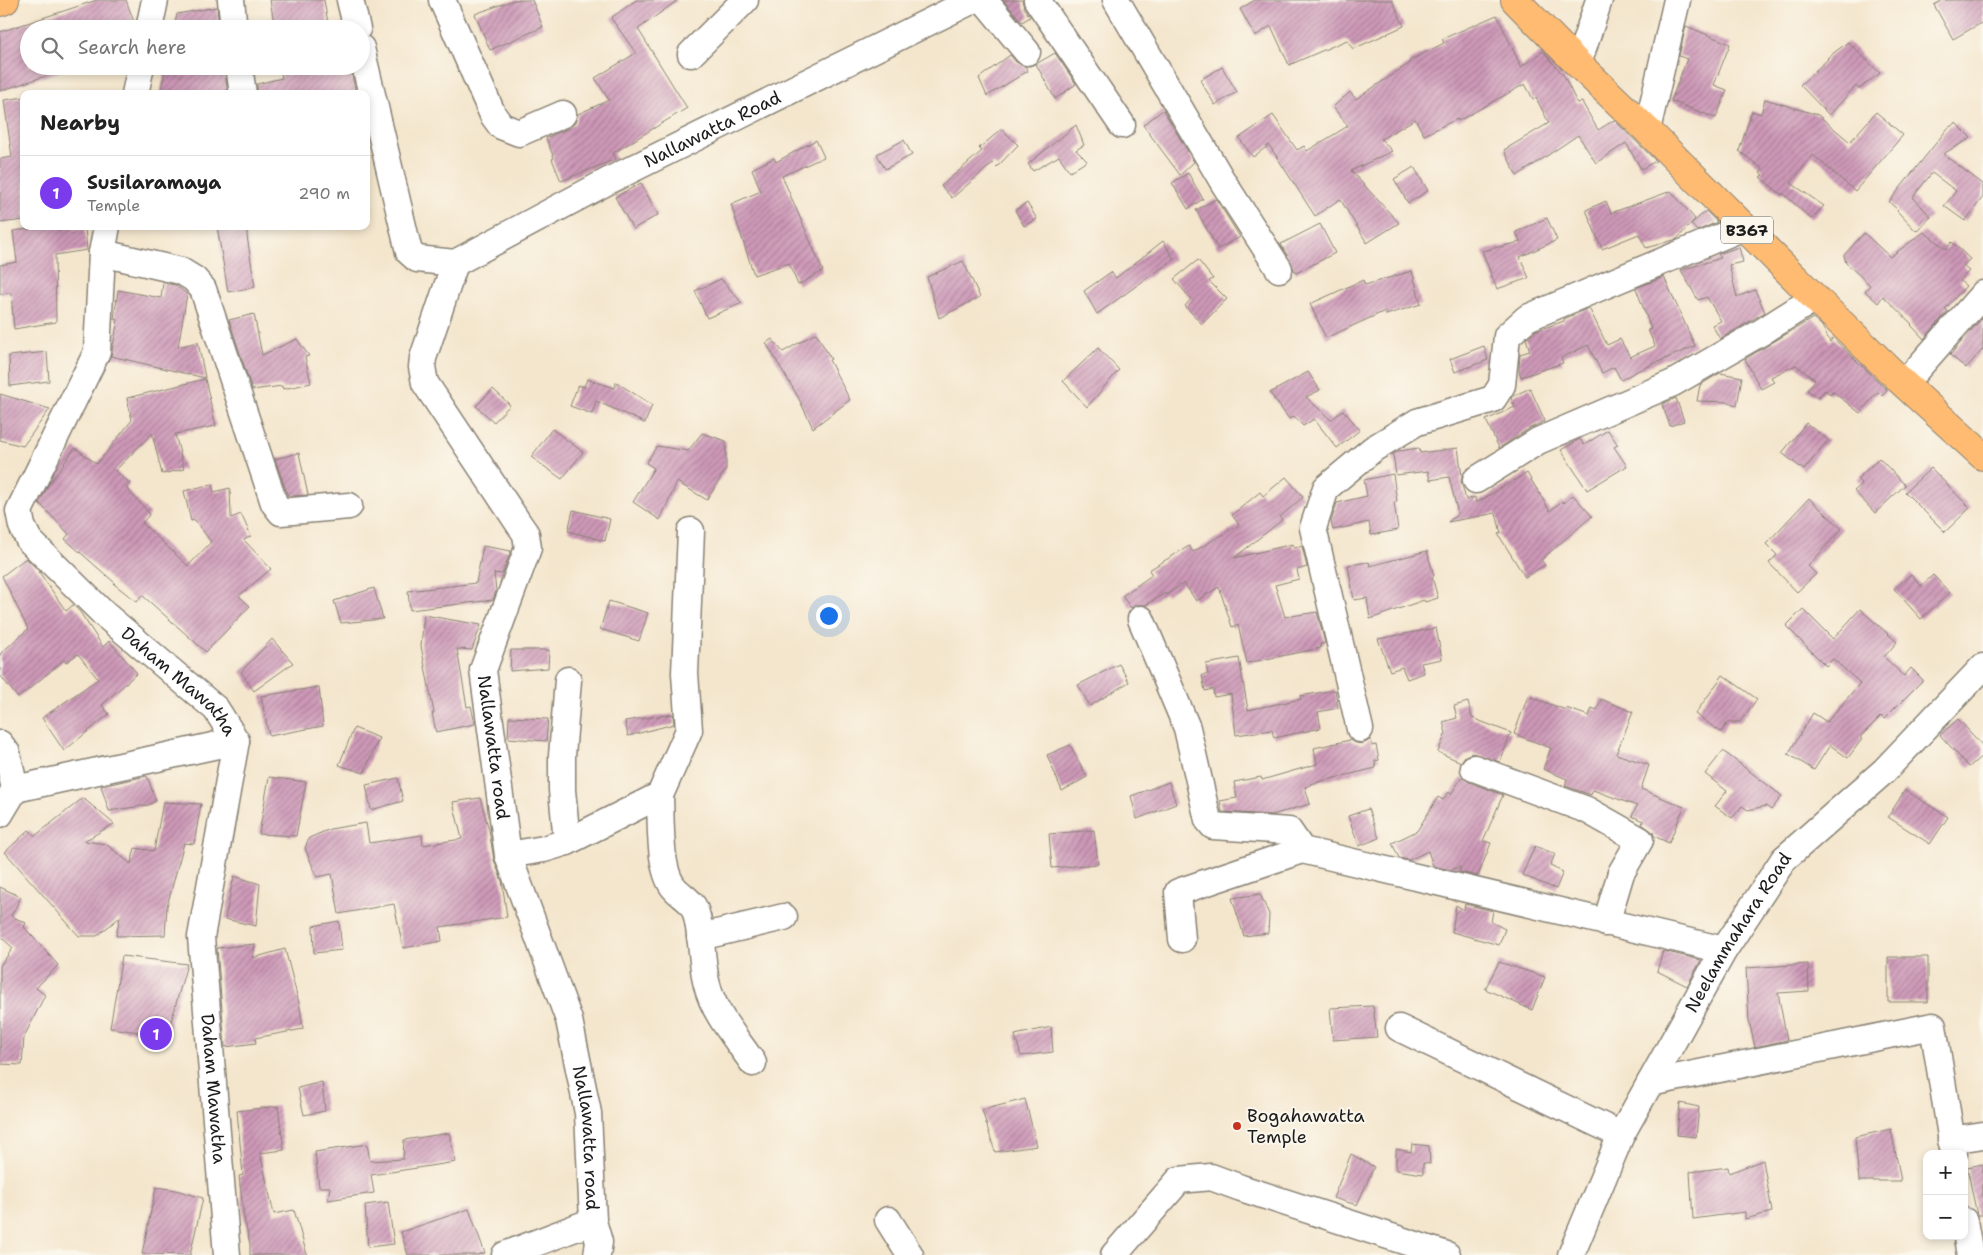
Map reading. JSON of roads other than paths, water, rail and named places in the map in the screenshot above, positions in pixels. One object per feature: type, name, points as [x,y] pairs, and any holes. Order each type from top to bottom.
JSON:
[{"type":"main road","points":[[0,2],[4,0]]},
{"type":"main road","name":"B367","points":[[1519,1],[1578,64],[1647,130],[1815,298],[1904,384],[1983,456]]},
{"type":"street","points":[[151,20],[155,0]]},
{"type":"street","points":[[231,0],[233,20]]},
{"type":"street","points":[[350,0],[355,20]]},
{"type":"street","points":[[442,0],[493,115],[501,126],[519,133],[563,114]]},
{"type":"street","points":[[691,54],[745,0]]},
{"type":"street","name":"Nallawatta Road","points":[[454,263],[612,179],[973,0]]},
{"type":"street","points":[[984,0],[1027,52]]},
{"type":"street","points":[[1037,0],[1122,125]]},
{"type":"street","points":[[1116,0],[1223,182],[1279,269]]},
{"type":"street","points":[[1578,64],[1599,0]]},
{"type":"street","points":[[1647,130],[1677,0]]},
{"type":"street","points":[[136,90],[139,75]]},
{"type":"street","points":[[241,75],[243,90]]},
{"type":"street","points":[[367,75],[410,252],[417,259],[454,263]]},
{"type":"street","points":[[1360,729],[1313,528],[1326,488],[1373,449],[1417,422],[1493,399],[1502,385],[1507,336],[1527,318],[1744,227]]},
{"type":"street","name":"Daham Mawatha","points":[[106,230],[102,253],[97,352],[19,511],[22,526],[29,540],[104,614],[216,709],[236,741],[201,937],[227,1255]]},
{"type":"street","points":[[102,253],[181,271],[194,279],[203,289],[274,503],[280,512],[349,506]]},
{"type":"street","name":"Nallawatta road","points":[[454,263],[424,358],[422,374],[426,383],[519,524],[528,541],[528,548],[483,670],[508,855],[569,1020],[588,1113],[593,1221],[599,1242],[598,1255]]},
{"type":"street","points":[[1904,384],[1983,294]]},
{"type":"street","points":[[1476,480],[1538,441],[1673,383],[1760,333],[1815,298]]},
{"type":"street","points":[[691,531],[685,673],[689,730],[660,795],[664,869],[672,886],[693,906],[699,924],[707,986],[715,1007],[753,1063]]},
{"type":"street","points":[[1142,619],[1187,728],[1208,820],[1213,826],[1289,831],[1302,850]]},
{"type":"street","name":"Neelammahara Road","points":[[1571,1255],[1621,1135],[1724,950],[1784,859],[1884,771],[1983,666]]},
{"type":"street","points":[[567,842],[562,790],[562,756],[568,680]]},
{"type":"street","points":[[0,814],[15,788],[236,741]]},
{"type":"street","points":[[2,751],[15,788]]},
{"type":"street","points":[[1474,768],[1588,810],[1640,840],[1622,874],[1606,923]]},
{"type":"street","points":[[508,855],[544,849],[567,842],[660,795]]},
{"type":"street","points":[[1182,939],[1178,892],[1302,850],[1724,950]]},
{"type":"street","points":[[700,937],[784,917]]},
{"type":"street","points":[[1650,1083],[1933,1026],[1952,1147],[1983,1135]]},
{"type":"street","points":[[1399,1028],[1621,1135]]},
{"type":"street","points":[[1114,1255],[1179,1180],[1211,1177],[1447,1255]]},
{"type":"street","points":[[888,1220],[910,1255]]},
{"type":"street","points":[[505,1255],[593,1221]]},
{"type":"street","points":[[1967,1240],[1970,1255]]},
{"type":"place","name":"Susilaramaya","points":[[156,1034]]},
{"type":"place","name":"Bogahawatta Temple","points":[[1237,1126]]}]
